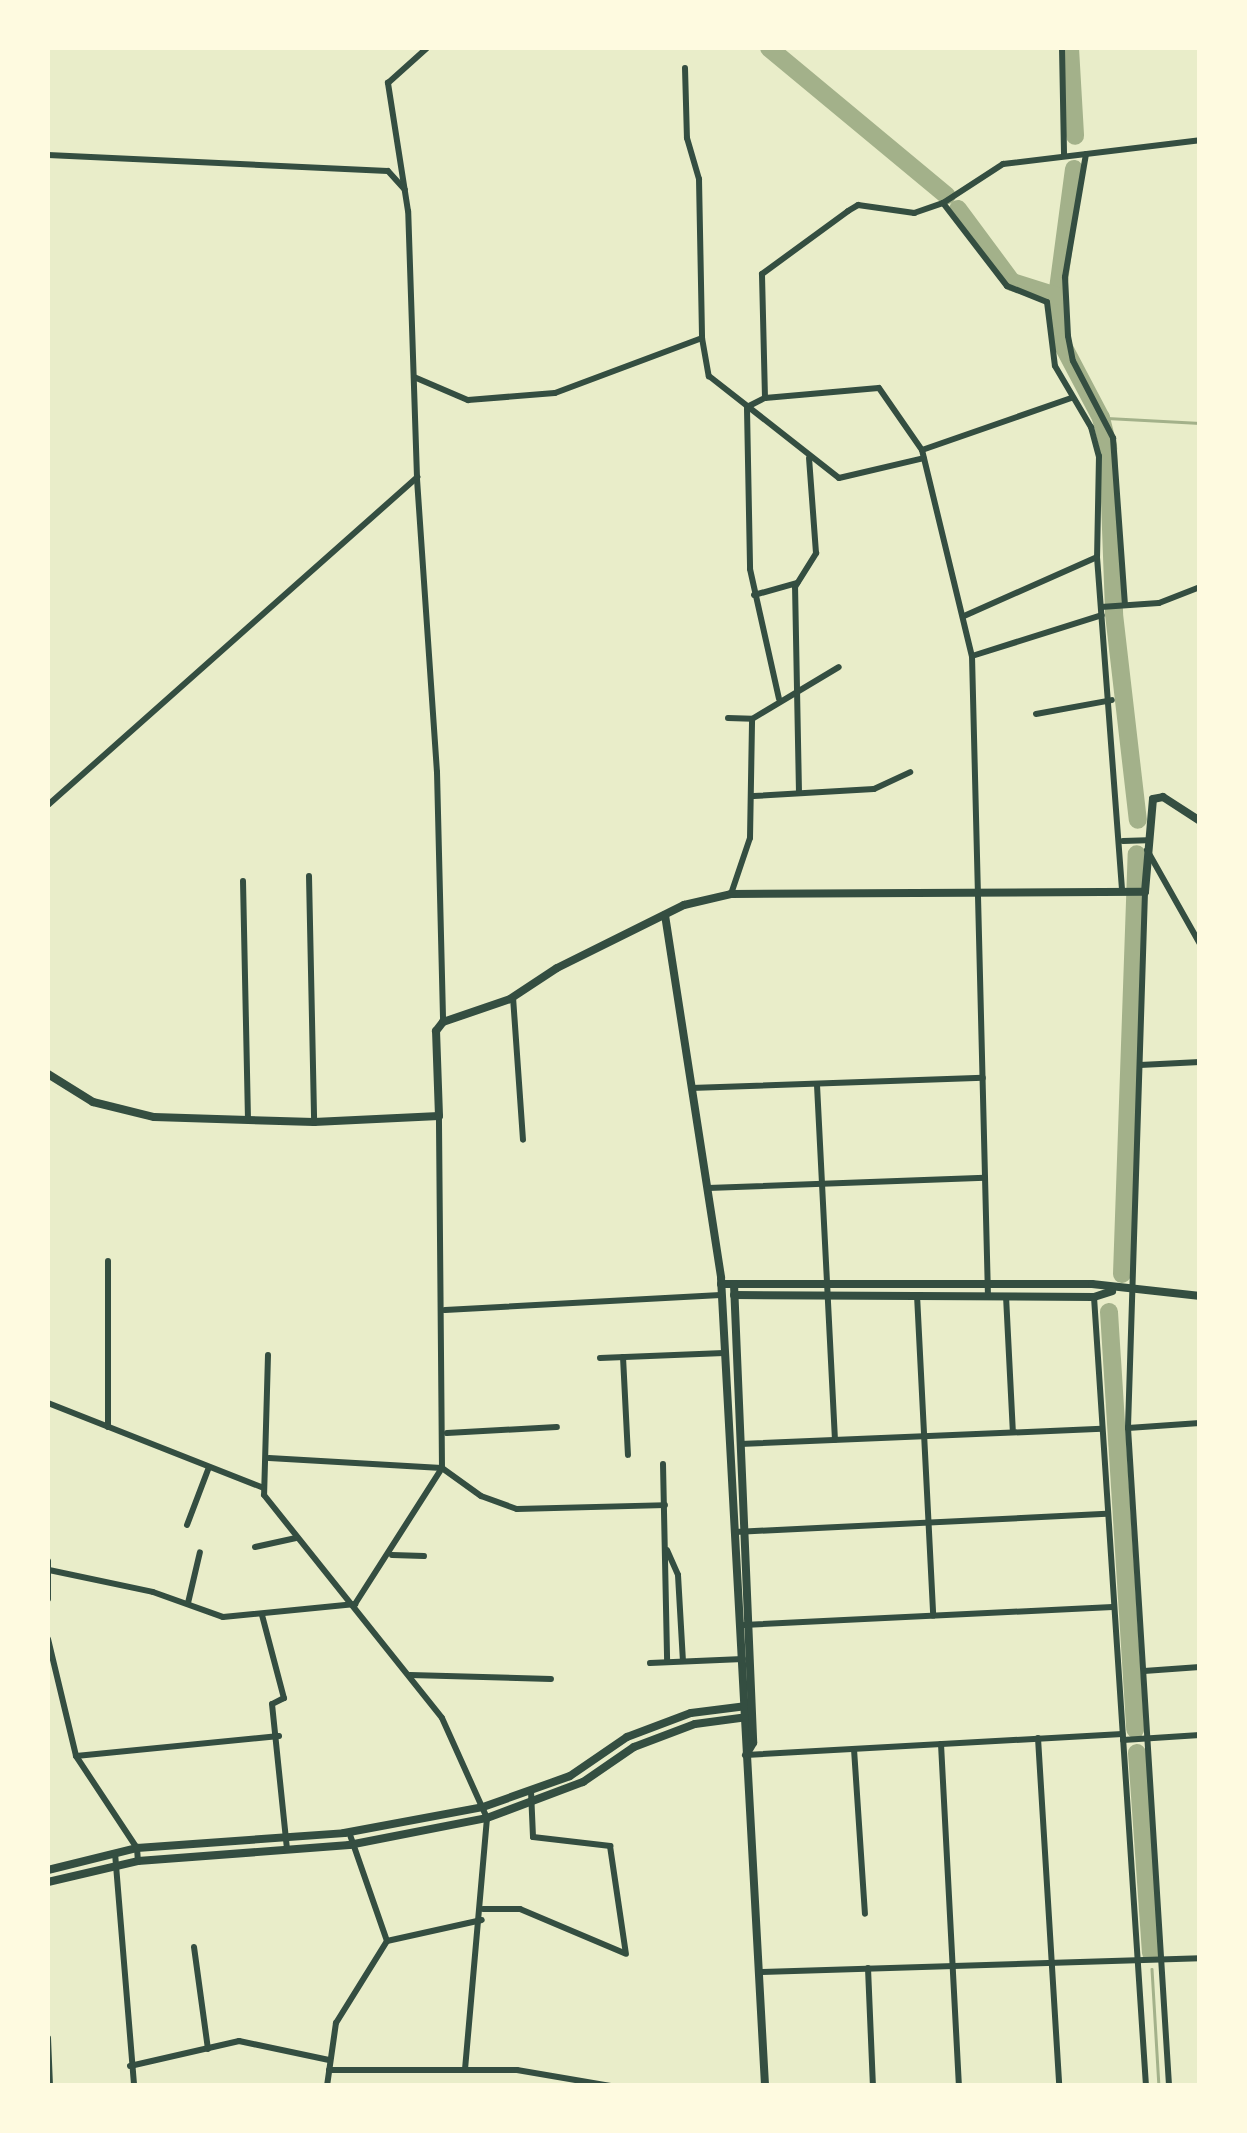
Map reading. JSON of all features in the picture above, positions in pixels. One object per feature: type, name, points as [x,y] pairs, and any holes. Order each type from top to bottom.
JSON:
[{"type":"main road","points":[[48,1074],[65,1089],[116,1110],[314,1122],[439,1116],[436,1032],[443,1022],[514,997],[556,968],[666,916],[731,894],[1145,892],[1148,810],[1153,799],[1163,798],[1200,821]]},
{"type":"main road","points":[[666,916],[721,1284],[728,1444],[749,1625],[746,1754],[765,2086]]},
{"type":"main road","points":[[721,1284],[1092,1284],[1112,1291],[1200,1296]]},
{"type":"main road","points":[[734,1284],[740,1444],[739,1659],[747,1706]]},
{"type":"main road","points":[[721,1295],[1094,1297],[1112,1291]]},
{"type":"main road","points":[[48,1870],[137,1848],[349,1832],[483,1807],[570,1776],[627,1737],[692,1713],[747,1706]]},
{"type":"main road","points":[[48,1882],[138,1860],[349,1845],[487,1818],[583,1782],[634,1747],[695,1724],[747,1717]]},
{"type":"street","points":[[427,48],[388,82],[406,192],[417,477],[437,772],[443,1022]]},
{"type":"street","points":[[1062,48],[1064,155]]},
{"type":"street","points":[[685,68],[687,138],[700,179],[702,338],[709,376],[839,478],[923,454],[1071,398]]},
{"type":"street","points":[[765,398],[762,274],[858,206],[914,213],[943,203],[1003,164],[1200,140]]},
{"type":"street","points":[[1086,154],[1065,277],[1068,336],[1073,361],[1112,438],[1124,605]]},
{"type":"street","points":[[48,155],[388,171],[406,192]]},
{"type":"street","points":[[943,203],[1007,286],[1048,302],[1055,366],[1091,427],[1099,456],[1098,557],[1112,700],[1122,891]]},
{"type":"street","points":[[414,377],[468,400],[555,393],[702,338]]},
{"type":"street","points":[[747,407],[765,398],[879,388],[923,454],[972,656],[988,1295]]},
{"type":"street","points":[[747,407],[754,595],[779,699]]},
{"type":"street","points":[[799,793],[793,694],[798,582],[816,553],[809,457]]},
{"type":"street","points":[[48,805],[417,477]]},
{"type":"street","points":[[964,616],[1098,557]]},
{"type":"street","points":[[754,595],[798,582]]},
{"type":"street","points":[[972,656],[1102,610],[1159,604],[1200,588]]},
{"type":"street","points":[[728,718],[752,720],[779,699],[839,667]]},
{"type":"street","points":[[1036,714],[1112,700]]},
{"type":"street","points":[[731,894],[750,838],[754,796],[752,720]]},
{"type":"street","points":[[754,796],[874,788],[910,772]]},
{"type":"street","points":[[1122,841],[1147,844],[1200,944]]},
{"type":"street","points":[[309,876],[314,1122]]},
{"type":"street","points":[[242,881],[248,1120]]},
{"type":"street","points":[[1145,892],[1128,1428],[1169,2086]]},
{"type":"street","points":[[514,997],[522,1140]]},
{"type":"street","points":[[1140,1064],[1200,1062]]},
{"type":"street","points":[[690,1088],[983,1078]]},
{"type":"street","points":[[817,1084],[834,1440]]},
{"type":"street","points":[[49,1570],[188,1603],[223,1617],[355,1604],[392,1556],[442,1468],[446,1433],[445,1310],[439,1116]]},
{"type":"street","points":[[708,1188],[986,1178]]},
{"type":"street","points":[[108,1261],[108,1427]]},
{"type":"street","points":[[445,1310],[721,1295]]},
{"type":"street","points":[[917,1295],[933,1616]]},
{"type":"street","points":[[1006,1296],[1013,1432]]},
{"type":"street","points":[[1094,1297],[1146,2086]]},
{"type":"street","points":[[600,1358],[724,1353]]},
{"type":"street","points":[[268,1355],[270,1458],[264,1488],[274,1513],[355,1604],[442,1718],[487,1818],[483,1909],[465,2070]]},
{"type":"street","points":[[622,1357],[628,1455]]},
{"type":"street","points":[[48,1403],[264,1488]]},
{"type":"street","points":[[1128,1428],[1200,1423]]},
{"type":"street","points":[[446,1433],[556,1426]]},
{"type":"street","points":[[728,1444],[1102,1429]]},
{"type":"street","points":[[270,1458],[442,1468],[481,1496],[517,1509],[665,1506]]},
{"type":"street","points":[[662,1464],[667,1662]]},
{"type":"street","points":[[187,1525],[209,1468]]},
{"type":"street","points":[[740,1532],[1107,1514]]},
{"type":"street","points":[[255,1547],[296,1538]]},
{"type":"street","points":[[666,1547],[678,1575],[683,1662]]},
{"type":"street","points":[[188,1603],[200,1552]]},
{"type":"street","points":[[392,1556],[424,1556]]},
{"type":"street","points":[[48,1560],[48,1599]]},
{"type":"street","points":[[738,1625],[1113,1607]]},
{"type":"street","points":[[262,1615],[284,1698],[272,1704],[287,1848]]},
{"type":"street","points":[[48,1639],[76,1756],[137,1848],[138,1860]]},
{"type":"street","points":[[650,1663],[750,1659]]},
{"type":"street","points":[[1144,1670],[1200,1667]]},
{"type":"street","points":[[408,1675],[551,1679]]},
{"type":"street","points":[[76,1756],[278,1736]]},
{"type":"street","points":[[746,1754],[1038,1738],[1200,1736]]},
{"type":"street","points":[[1038,1738],[1059,2086]]},
{"type":"street","points":[[941,1744],[959,2086]]},
{"type":"street","points":[[854,1749],[865,1914]]},
{"type":"street","points":[[483,1909],[520,1909],[626,1954],[610,1846],[532,1837],[531,1792]]},
{"type":"street","points":[[349,1832],[349,1845],[386,1941]]},
{"type":"street","points":[[114,1852],[134,2086]]},
{"type":"street","points":[[327,2086],[336,2023],[386,1941],[482,1920]]},
{"type":"street","points":[[194,1948],[208,2049]]},
{"type":"street","points":[[760,1972],[1200,1958]]},
{"type":"street","points":[[868,1968],[873,2086]]},
{"type":"street","points":[[48,2038],[50,2086]]},
{"type":"street","points":[[130,2066],[238,2041],[330,2060]]},
{"type":"street","points":[[328,2070],[517,2070],[611,2086]]},
{"type":"waterway","points":[[769,48],[947,196]]},
{"type":"waterway","points":[[1070,48],[1075,136]]},
{"type":"waterway","points":[[1074,169],[1057,296],[1061,342],[1101,418],[1108,447],[1114,614],[1138,820]]},
{"type":"waterway","points":[[958,209],[1012,282],[1057,296]]},
{"type":"waterway","points":[[1107,418],[1200,423]]},
{"type":"waterway","points":[[1122,1274],[1137,854]]},
{"type":"waterway","points":[[1109,1312],[1135,1729]]},
{"type":"waterway","points":[[1137,1753],[1151,1953]]},
{"type":"waterway","points":[[1152,1969],[1159,2086]]}]
